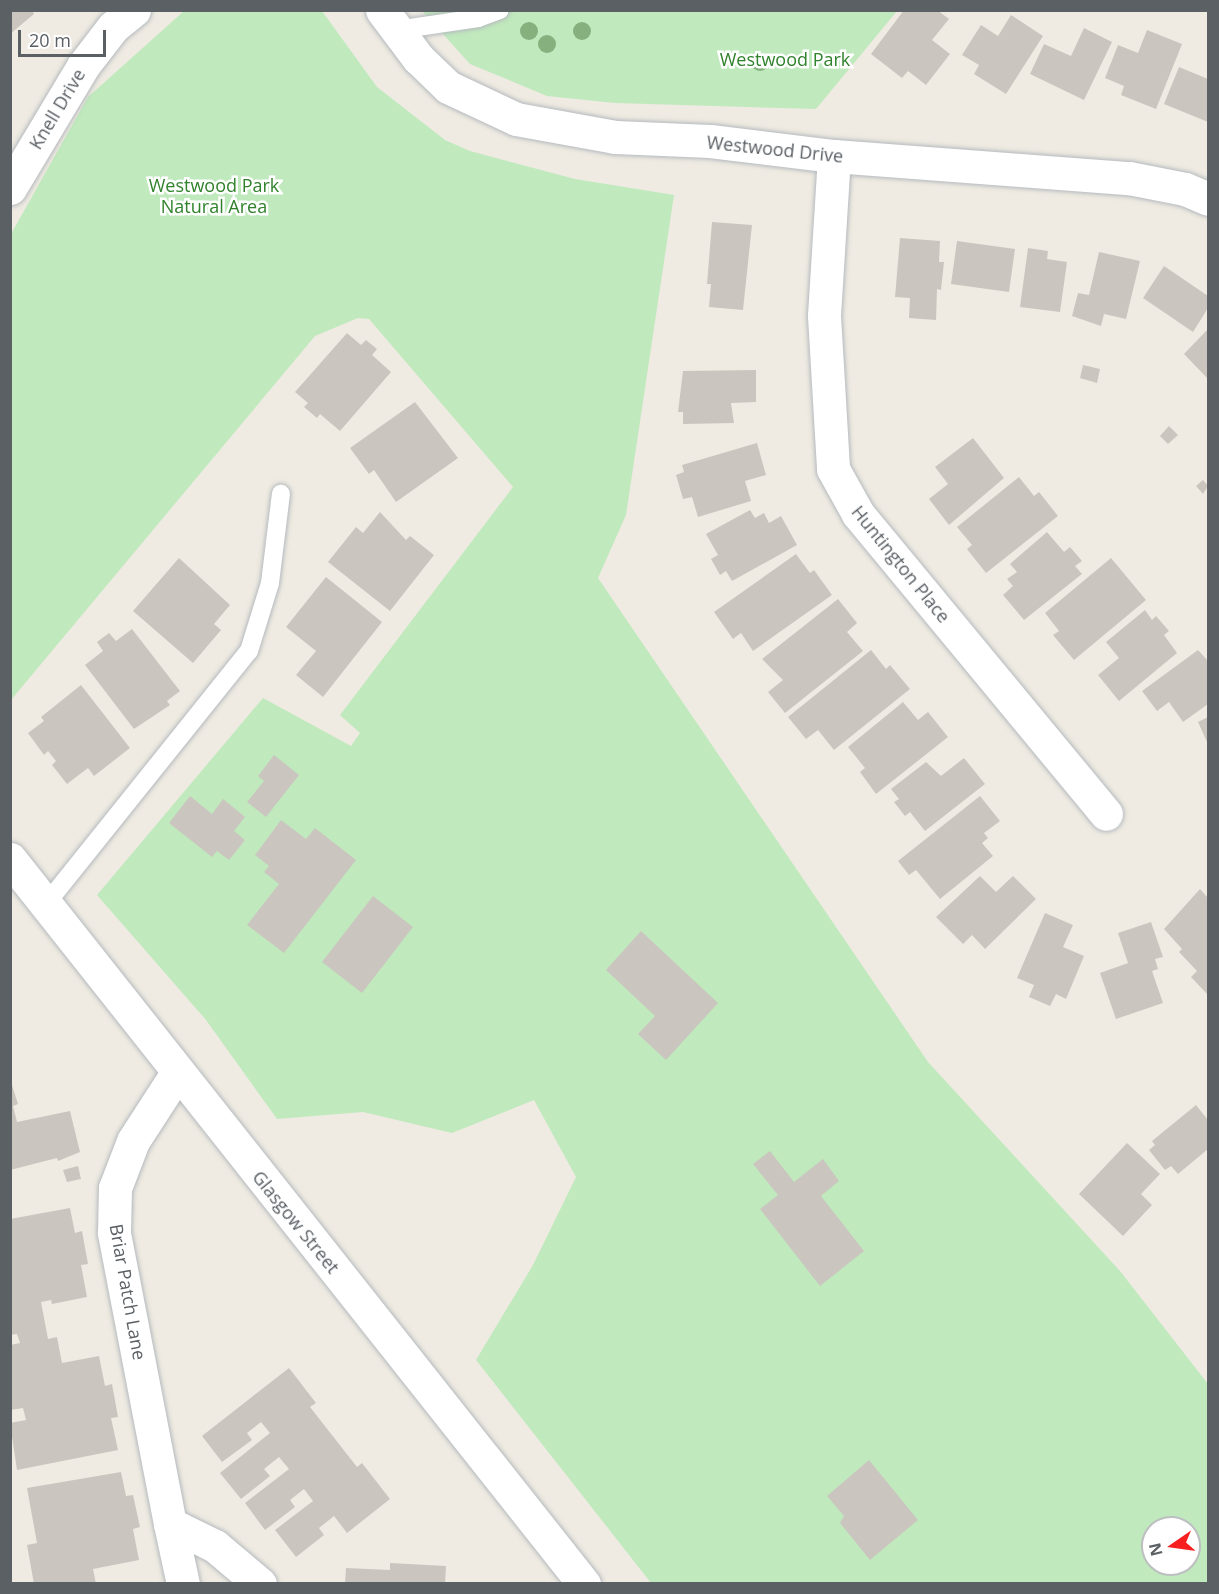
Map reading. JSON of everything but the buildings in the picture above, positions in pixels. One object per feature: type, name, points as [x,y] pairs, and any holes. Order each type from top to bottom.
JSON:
[{"type":"street","name":"Knell Drive","points":[[10,188],[83,66],[113,27],[134,10]]},
{"type":"street","name":"Westwood Drive","points":[[389,20],[448,87],[516,119],[615,137],[710,141],[834,156],[1130,178],[1185,189],[1209,199]]},
{"type":"street","name":"Huntington Place","points":[[834,156],[824,316],[832,469],[858,514],[1106,814]]},
{"type":"street","name":"Glasgow Street","points":[[10,859],[177,1073],[584,1584]]},
{"type":"street","name":"Briar Patch Lane","points":[[177,1073],[133,1141],[115,1188],[114,1221],[183,1584]]},
{"type":"street","points":[[170,1524],[216,1546],[260,1584]]},
{"type":"lane","points":[[389,20],[478,18],[500,10]]},
{"type":"lane","points":[[46,904],[249,651],[270,583],[281,494]]},
{"type":"green space","name":"Westwood Park Natural Area","points":[[184,11],[322,11],[377,87],[445,140],[470,151],[575,179],[674,195],[626,515],[598,578],[928,1062],[1120,1271],[1208,1384],[1208,1583],[651,1583],[476,1360],[533,1265],[576,1177],[534,1100],[452,1133],[363,1112],[277,1119],[206,1020],[97,895],[263,698],[351,746],[360,733],[340,715],[513,487],[369,319],[358,318],[315,336],[11,700],[11,234],[88,97]]},
{"type":"green space","name":"Westwood Park","points":[[422,11],[897,11],[816,109],[615,103],[547,96],[470,64]]}]
